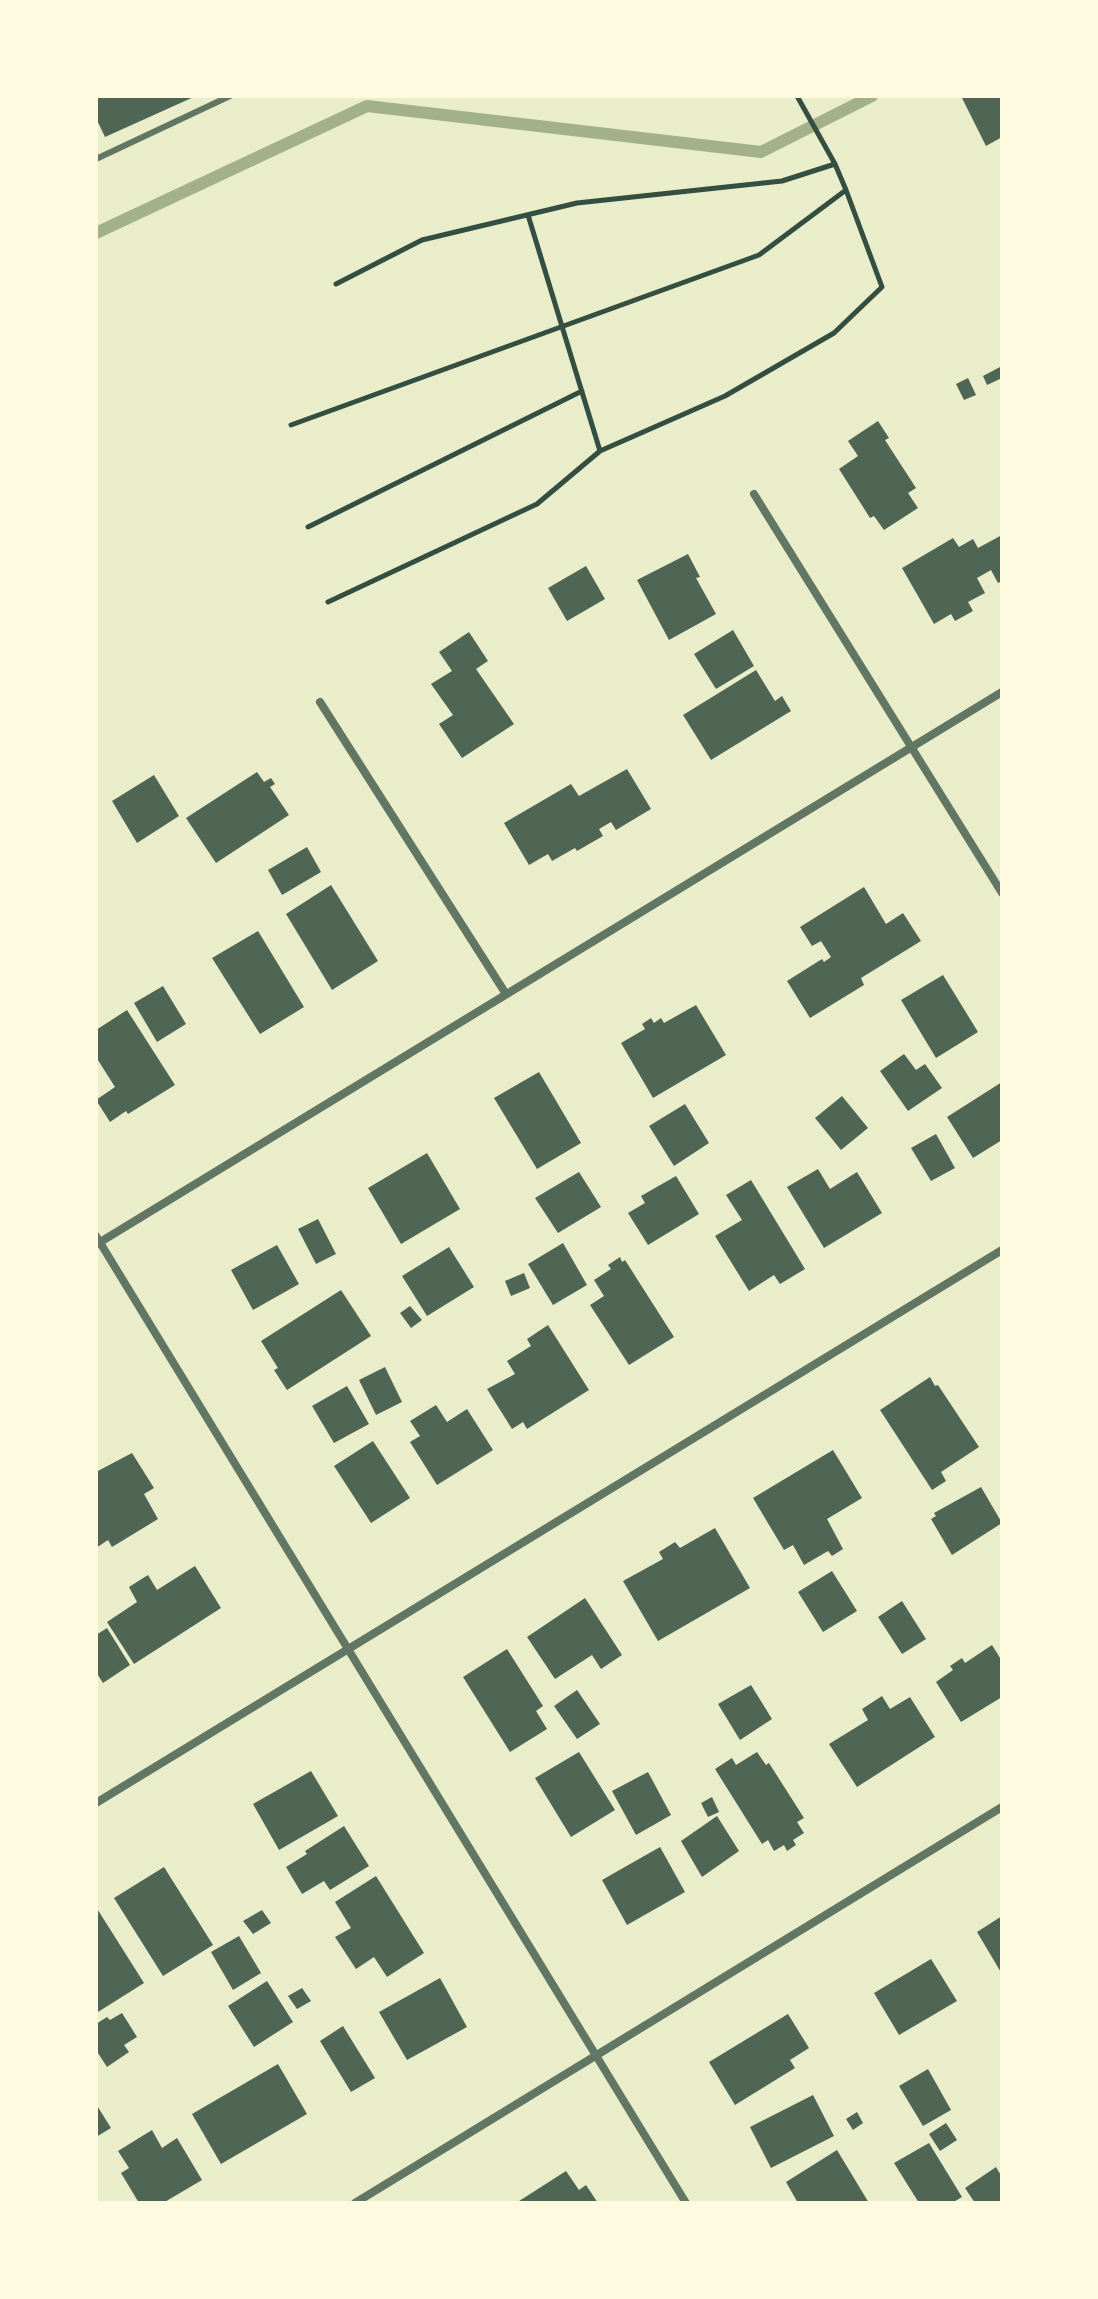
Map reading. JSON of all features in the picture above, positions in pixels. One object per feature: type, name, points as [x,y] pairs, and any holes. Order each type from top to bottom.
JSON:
[{"type":"street","points":[[754,494],[1002,893]]},
{"type":"street","points":[[686,2203],[97,1241],[1002,692]]},
{"type":"street","points":[[320,702],[506,994]]},
{"type":"street","points":[[96,1803],[1002,1250]]},
{"type":"street","points":[[355,2203],[1002,1807]]},
{"type":"lane","points":[[96,159],[230,96]]},
{"type":"path","points":[[328,602],[537,504],[600,451],[725,396],[834,333],[882,287],[835,164],[797,96]]},
{"type":"path","points":[[336,284],[422,240],[577,203],[782,181],[835,164]]},
{"type":"path","points":[[291,425],[759,255],[846,190]]},
{"type":"path","points":[[528,215],[600,451]]},
{"type":"path","points":[[308,527],[582,391]]},
{"type":"building","points":[[96,96],[196,96],[105,137],[96,118]]},
{"type":"building","points":[[961,96],[1002,96],[1002,137],[986,146]]},
{"type":"building","points":[[1002,366],[1002,378],[987,385],[983,376]]},
{"type":"building","points":[[968,378],[976,395],[964,400],[956,384]]},
{"type":"building","points":[[878,421],[889,438],[885,440],[916,488],[908,493],[918,508],[884,530],[874,516],[870,518],[839,469],[858,456],[848,441]]},
{"type":"building","points":[[1002,535],[1002,581],[998,583],[991,570],[977,578],[985,593],[968,602],[973,611],[955,621],[951,614],[934,624],[902,568],[953,538],[959,547],[973,539],[978,548]]},
{"type":"building","points":[[688,554],[700,577],[696,578],[716,614],[669,640],[637,580]]},
{"type":"building","points":[[586,566],[605,599],[567,621],[548,588]]},
{"type":"building","points":[[733,630],[754,666],[716,689],[694,654]]},
{"type":"building","points":[[469,632],[488,661],[476,669],[514,724],[462,758],[439,724],[453,715],[431,684],[452,671],[439,652]]},
{"type":"building","points":[[756,670],[775,701],[782,696],[791,711],[711,760],[683,715]]},
{"type":"building","points":[[627,769],[651,809],[616,830],[611,822],[599,829],[603,836],[577,851],[575,848],[552,861],[548,854],[529,865],[504,823],[571,784],[579,796]]},
{"type":"building","points":[[257,772],[264,782],[271,778],[275,784],[270,787],[289,815],[216,863],[186,818]]},
{"type":"building","points":[[154,775],[179,816],[137,843],[112,801]]},
{"type":"building","points":[[307,847],[321,872],[282,895],[268,870]]},
{"type":"building","points":[[331,885],[378,961],[332,990],[286,914]]},
{"type":"building","points":[[864,887],[886,924],[903,913],[921,941],[861,978],[864,985],[810,1018],[787,981],[822,959],[824,962],[831,957],[821,941],[812,946],[800,927]]},
{"type":"building","points":[[258,931],[304,1007],[260,1034],[212,958]]},
{"type":"building","points":[[943,975],[978,1032],[936,1058],[901,1000]]},
{"type":"building","points":[[163,986],[186,1024],[157,1042],[134,1003]]},
{"type":"building","points":[[696,1005],[726,1055],[653,1098],[621,1043],[645,1029],[642,1024],[651,1018],[654,1023],[661,1018],[664,1023]]},
{"type":"building","points":[[127,1010],[175,1085],[110,1122],[96,1100],[115,1087],[96,1057],[96,1030]]},
{"type":"building","points":[[904,1054],[916,1070],[925,1064],[942,1088],[908,1111],[880,1071]]},
{"type":"building","points":[[539,1072],[581,1143],[537,1169],[494,1098]]},
{"type":"building","points":[[1002,1082],[1002,1140],[973,1158],[947,1117]]},
{"type":"building","points":[[842,1096],[868,1128],[841,1150],[815,1118]]},
{"type":"building","points":[[685,1104],[709,1143],[674,1166],[649,1126]]},
{"type":"building","points":[[936,1134],[955,1168],[931,1181],[911,1148]]},
{"type":"building","points":[[427,1153],[460,1209],[401,1244],[368,1188]]},
{"type":"building","points":[[818,1169],[830,1189],[857,1172],[882,1213],[824,1248],[787,1187]]},
{"type":"building","points":[[579,1172],[601,1207],[558,1233],[535,1198]]},
{"type":"building","points":[[676,1176],[699,1214],[648,1245],[628,1213],[645,1203],[641,1196]]},
{"type":"building","points":[[751,1180],[805,1269],[780,1284],[774,1275],[749,1291],[715,1236],[742,1220],[726,1195]]},
{"type":"building","points":[[318,1219],[336,1254],[316,1264],[298,1229]]},
{"type":"building","points":[[563,1243],[587,1285],[553,1305],[528,1264]]},
{"type":"building","points":[[277,1245],[299,1284],[253,1310],[231,1270]]},
{"type":"building","points":[[449,1247],[474,1287],[427,1316],[402,1276]]},
{"type":"building","points":[[620,1257],[622,1262],[625,1260],[674,1337],[629,1365],[590,1305],[604,1296],[594,1280],[611,1269],[608,1265]]},
{"type":"building","points":[[524,1273],[530,1288],[511,1296],[505,1281]]},
{"type":"building","points":[[341,1290],[371,1336],[287,1390],[261,1341]]},
{"type":"building","points":[[410,1306],[422,1320],[411,1328],[400,1313]]},
{"type":"building","points":[[548,1325],[589,1390],[527,1429],[523,1422],[512,1429],[487,1389],[515,1374],[507,1361],[531,1346],[527,1339]]},
{"type":"building","points":[[385,1367],[402,1402],[376,1415],[359,1380]]},
{"type":"building","points":[[930,1377],[979,1447],[941,1472],[946,1481],[932,1490],[880,1410]]},
{"type":"building","points":[[347,1386],[369,1424],[334,1443],[312,1406]]},
{"type":"building","points":[[436,1405],[447,1422],[467,1409],[493,1450],[437,1485],[410,1442],[420,1436],[410,1421]]},
{"type":"building","points":[[373,1441],[410,1498],[371,1523],[334,1466]]},
{"type":"building","points":[[833,1450],[862,1498],[827,1519],[843,1549],[832,1556],[828,1551],[804,1565],[793,1545],[784,1550],[753,1498]]},
{"type":"building","points":[[132,1453],[154,1488],[144,1494],[158,1519],[112,1547],[108,1540],[96,1548],[96,1472]]},
{"type":"building","points":[[981,1487],[1002,1523],[952,1555],[931,1519],[936,1516],[934,1513]]},
{"type":"building","points":[[715,1528],[750,1588],[658,1641],[623,1581],[663,1559],[659,1552],[675,1542],[680,1548]]},
{"type":"building","points":[[195,1566],[221,1608],[134,1664],[107,1622],[137,1602],[129,1587],[148,1575],[157,1590]]},
{"type":"building","points":[[832,1571],[857,1611],[823,1632],[798,1592]]},
{"type":"building","points":[[585,1598],[622,1655],[601,1669],[592,1655],[555,1679],[527,1637]]},
{"type":"building","points":[[902,1601],[926,1639],[902,1654],[878,1617]]},
{"type":"building","points":[[107,1628],[130,1665],[103,1683],[96,1672],[96,1635]]},
{"type":"building","points":[[992,1645],[1002,1661],[1002,1697],[961,1722],[936,1682],[953,1670],[950,1666],[962,1658],[965,1663]]},
{"type":"building","points":[[507,1649],[543,1706],[536,1711],[547,1729],[510,1752],[463,1677]]},
{"type":"building","points":[[751,1685],[772,1719],[740,1740],[718,1704]]},
{"type":"building","points":[[577,1690],[600,1724],[577,1739],[554,1706]]},
{"type":"building","points":[[882,1696],[890,1709],[910,1697],[935,1737],[857,1787],[829,1744],[868,1720],[862,1709]]},
{"type":"building","points":[[579,1752],[615,1810],[571,1837],[535,1778]]},
{"type":"building","points":[[757,1752],[766,1765],[769,1763],[804,1818],[797,1822],[804,1833],[793,1840],[796,1845],[787,1851],[784,1845],[774,1851],[768,1840],[762,1844],[715,1769],[732,1758],[736,1765]]},
{"type":"building","points":[[311,1771],[338,1816],[279,1850],[253,1804]]},
{"type":"building","points":[[648,1772],[671,1815],[636,1835],[612,1791]]},
{"type":"building","points":[[712,1797],[719,1812],[708,1817],[701,1803]]},
{"type":"building","points":[[717,1816],[739,1851],[702,1877],[681,1841]]},
{"type":"building","points":[[344,1826],[369,1866],[330,1890],[324,1881],[302,1894],[286,1867]]},
{"type":"building","points":[[660,1847],[685,1892],[627,1925],[602,1880]]},
{"type":"building","points":[[164,1867],[213,1945],[163,1976],[114,1898]]},
{"type":"building","points":[[376,1876],[424,1953],[387,1977],[374,1957],[356,1969],[335,1937],[351,1928],[335,1902]]},
{"type":"building","points":[[96,1907],[144,1983],[98,2012],[96,2009]]},
{"type":"building","points":[[262,1910],[271,1923],[253,1934],[243,1921]]},
{"type":"building","points":[[1002,1916],[1002,1974],[977,1932]]},
{"type":"building","points":[[239,1936],[261,1973],[233,1990],[211,1952]]},
{"type":"building","points":[[931,1959],[957,2001],[899,2035],[874,1993]]},
{"type":"building","points":[[440,1978],[467,2027],[407,2060],[379,2012]]},
{"type":"building","points":[[267,1981],[293,2022],[254,2047],[228,2006]]},
{"type":"building","points":[[302,1988],[311,2001],[297,2009],[288,1996]]},
{"type":"building","points":[[122,2013],[137,2037],[124,2045],[129,2052],[107,2067],[96,2050],[96,2024]]},
{"type":"building","points":[[788,2014],[809,2048],[790,2060],[795,2068],[735,2105],[709,2062]]},
{"type":"building","points":[[343,2026],[375,2078],[351,2092],[320,2041]]},
{"type":"building","points":[[278,2064],[307,2114],[221,2164],[192,2114]]},
{"type":"building","points":[[928,2069],[951,2110],[923,2126],[899,2086]]},
{"type":"building","points":[[813,2095],[834,2136],[771,2168],[750,2127]]},
{"type":"building","points":[[96,2104],[111,2128],[96,2137]]},
{"type":"building","points":[[857,2112],[863,2123],[853,2130],[846,2119]]},
{"type":"building","points":[[946,2123],[957,2140],[940,2151],[929,2134]]},
{"type":"building","points":[[152,2130],[162,2148],[177,2138],[202,2180],[163,2203],[139,2203],[121,2173],[129,2168],[118,2151]]},
{"type":"building","points":[[929,2143],[962,2197],[952,2203],[919,2203],[894,2163]]},
{"type":"building","points":[[837,2150],[869,2203],[798,2203],[786,2182]]},
{"type":"building","points":[[996,2167],[1002,2177],[1002,2203],[975,2203],[965,2188]]},
{"type":"building","points":[[566,2171],[579,2190],[586,2185],[598,2203],[516,2203]]},
{"type":"waterway","points":[[96,233],[367,106],[761,152],[872,96]]}]
